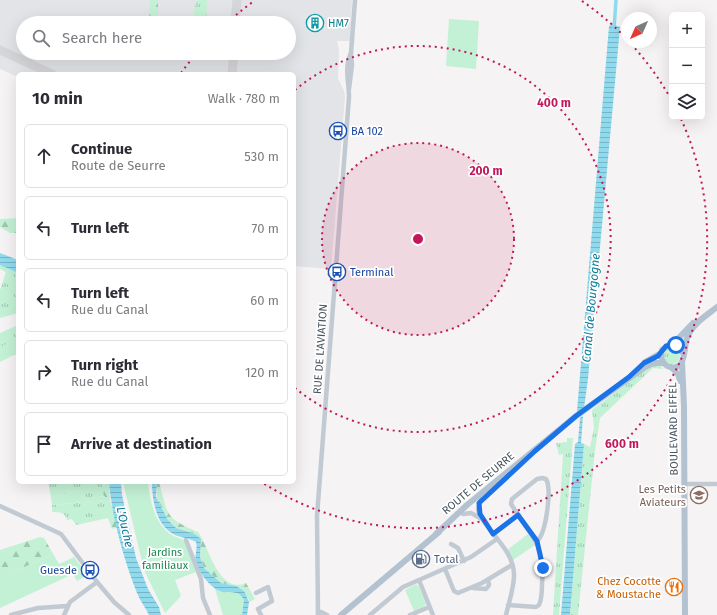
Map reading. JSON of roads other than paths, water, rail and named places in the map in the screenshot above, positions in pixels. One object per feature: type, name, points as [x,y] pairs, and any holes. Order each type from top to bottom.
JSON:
[{"type":"main road","points":[[717,303],[685,330],[672,344],[664,348],[661,353],[663,362],[671,367],[677,366],[682,362],[687,337],[692,329],[717,307]]},
{"type":"main road","points":[[672,344],[679,347],[683,353]]},
{"type":"main road","name":"ROUTE DE SEURRE","points":[[629,377],[644,363],[661,353]]},
{"type":"main road","name":"ROUTE DE SEURRE","points":[[436,534],[463,514],[578,415],[629,377],[650,364],[663,362]]},
{"type":"main road","name":"BOULEVARD EIFFEL","points":[[682,362],[685,615]]},
{"type":"main road","name":"BOULEVARD EIFFEL","points":[[671,367],[676,371],[680,381],[682,615]]},
{"type":"main road","name":"ROUTE DE SEURRE","points":[[342,614],[436,534],[481,499],[535,451]]},
{"type":"street","name":"RUE DE L'AVIATION","points":[[321,614],[318,603],[317,516],[351,74],[355,0]]},
{"type":"street","points":[[508,604],[536,607],[540,604],[543,562],[537,541],[511,504],[512,499],[537,479],[542,478],[546,479],[548,486],[545,526],[542,536],[537,541]]},
{"type":"street","points":[[684,484],[717,484]]},
{"type":"street","points":[[0,506],[61,534],[97,582],[114,602],[129,615]]},
{"type":"street","points":[[472,506],[474,514]]},
{"type":"street","points":[[472,506],[508,554],[512,565],[514,578],[506,615]]},
{"type":"street","points":[[463,514],[474,514],[482,519]]},
{"type":"street","points":[[493,534],[518,515]]},
{"type":"street","points":[[370,615],[403,587],[464,561],[497,539]]},
{"type":"street","points":[[186,540],[201,579],[203,598],[210,615]]},
{"type":"street","points":[[451,544],[458,548],[464,561]]},
{"type":"street","points":[[445,569],[455,592],[458,593],[470,588],[486,589],[489,585],[488,580],[512,565]]},
{"type":"street","points":[[419,580],[433,615]]},
{"type":"street","points":[[64,615],[67,606],[97,582]]},
{"type":"street","points":[[256,593],[268,587],[272,601],[258,609],[261,615]]},
{"type":"street","points":[[11,615],[38,608],[67,606]]},
{"type":"street","points":[[410,615],[430,607]]},
{"type":"water","name":"Canal de Bourgogne","points":[[612,24],[620,27],[588,379],[584,408],[577,411],[609,26]]},
{"type":"water","points":[[0,253],[16,259],[16,272],[0,265]]},
{"type":"water","points":[[583,416],[581,443],[584,444],[570,615],[561,615],[575,444],[578,442],[580,418]]},
{"type":"water","name":"L'Ouche","points":[[109,484],[121,484],[122,495],[136,558],[148,589],[159,607],[161,615],[149,615],[137,593],[119,539]]},
{"type":"water","points":[[152,484],[157,484],[156,497],[168,520],[176,528],[195,534],[201,539],[200,557],[204,568],[221,583],[236,586],[244,591],[249,602],[247,615],[242,615],[244,600],[238,593],[219,591],[210,585],[196,563],[196,542],[175,535],[163,525],[156,512]]},
{"type":"waterway","name":"Canal de Bourgogne","points":[[614,29],[616,0]]},
{"type":"place","name":"HM7","points":[[315,23]]},
{"type":"place","name":"BA 102","points":[[338,131]]},
{"type":"place","name":"Terminal","points":[[337,272]]},
{"type":"place","name":"Les Petits Aviateurs","points":[[699,495]]},
{"type":"place","name":"Total","points":[[421,559]]},
{"type":"place","name":"Guesde","points":[[90,570]]},
{"type":"place","name":"Chez Cocotte & Moustache","points":[[674,587]]},
{"type":"park label","name":"Jardins familiaux","points":[[165,558]]}]
